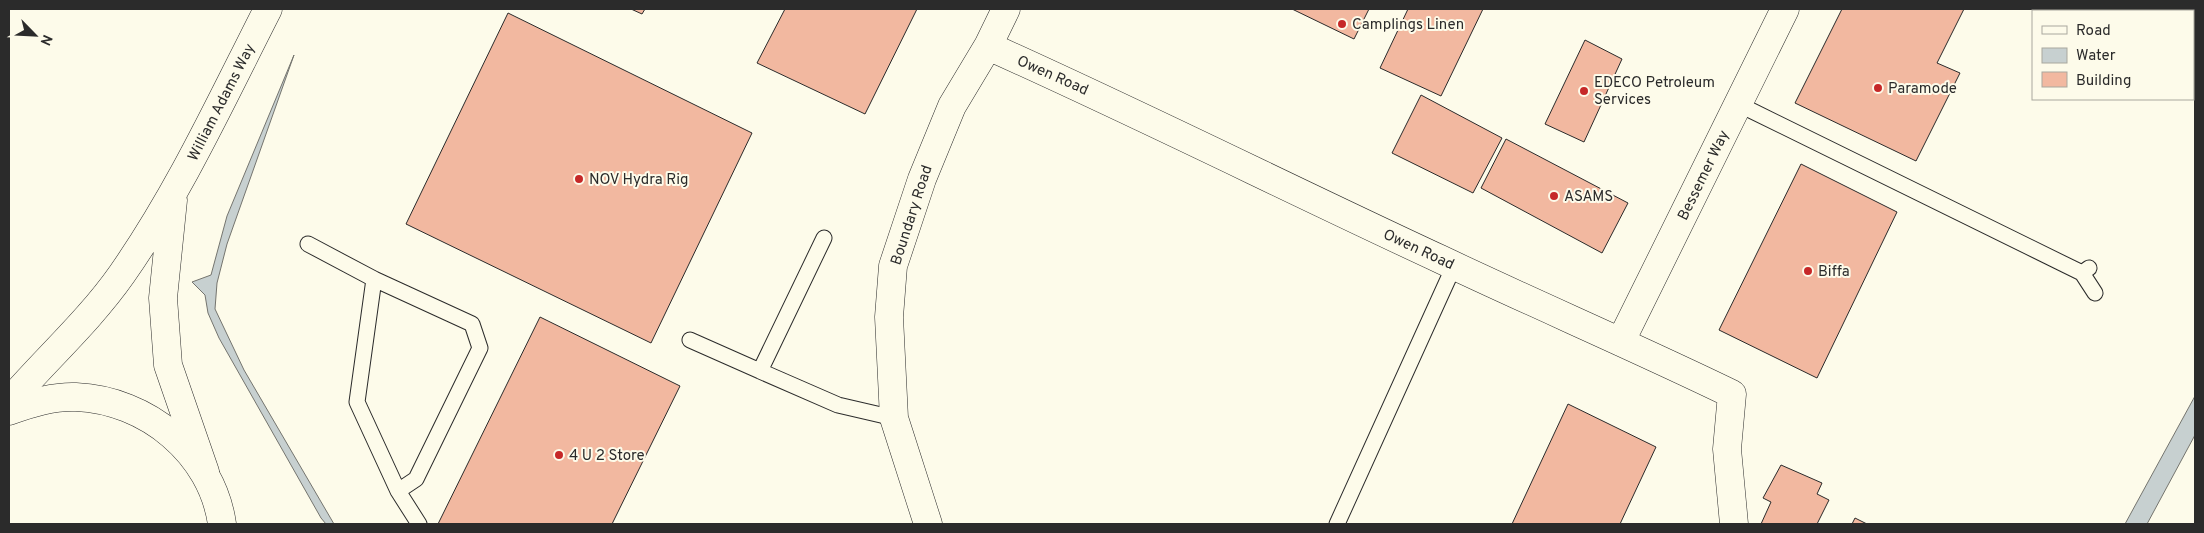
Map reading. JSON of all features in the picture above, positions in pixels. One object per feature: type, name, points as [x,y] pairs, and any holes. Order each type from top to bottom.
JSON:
[{"type":"main road","name":"William Adams Way","points":[[9,402],[92,313],[122,274],[173,196],[268,9]]},
{"type":"main road","name":"Boundary Road","points":[[923,523],[894,418],[888,317],[893,266],[922,179],[952,106],[988,46],[1006,9]]},
{"type":"main road","name":"Bessemer Way","points":[[1621,341],[1785,9]]},
{"type":"main road","name":"Owen Road","points":[[988,46],[1080,87],[1454,266],[1621,341],[1732,394],[1727,449],[1734,524]]},
{"type":"main road","name":"William Adams Way","points":[[173,196],[163,298],[168,365],[206,475]]},
{"type":"main road","points":[[9,411],[35,401],[75,396],[114,402],[151,418],[182,443],[206,475],[226,519]]},
{"type":"lane","points":[[1738,104],[2085,270],[2094,293]]},
{"type":"lane","points":[[760,371],[824,238]]},
{"type":"lane","points":[[308,244],[374,279],[472,324],[480,348],[416,479],[398,491]]},
{"type":"lane","points":[[1337,524],[1454,266]]},
{"type":"lane","points":[[374,279],[357,402],[398,491],[419,524]]},
{"type":"lane","points":[[690,340],[838,405],[894,418]]},
{"type":"water","points":[[294,55],[227,244],[217,283],[215,309],[244,370],[334,524],[326,524],[321,518],[219,338],[208,313],[205,295],[192,282],[211,275],[227,216]]},
{"type":"water","points":[[2195,396],[2195,435],[2147,524],[2125,524]]},
{"type":"building","points":[[631,9],[645,9],[642,14]]},
{"type":"building","points":[[785,9],[917,9],[865,114],[757,63]]},
{"type":"building","name":"Camplings Linen","points":[[1292,9],[1369,9],[1354,39]]},
{"type":"building","points":[[1408,9],[1483,9],[1441,96],[1380,68]]},
{"type":"building","name":"Paramode","points":[[1842,9],[1964,9],[1937,63],[1960,73],[1916,161],[1795,103]]},
{"type":"building","name":"NOV Hydra Rig","points":[[508,13],[752,133],[651,343],[406,224]]},
{"type":"building","name":"EDECO Petroleum Services","points":[[1585,40],[1622,59],[1584,142],[1545,124]]},
{"type":"building","points":[[1421,95],[1502,138],[1473,193],[1392,153]]},
{"type":"building","name":"ASAMS","points":[[1506,139],[1628,203],[1602,253],[1481,188]]},
{"type":"building","name":"Biffa","points":[[1801,164],[1897,212],[1817,378],[1719,330]]},
{"type":"building","name":"4 U 2 Store","points":[[540,317],[680,386],[612,524],[438,524]]},
{"type":"building","points":[[1568,404],[1656,447],[1620,524],[1512,524]]},
{"type":"building","points":[[1781,465],[1822,483],[1817,494],[1829,500],[1817,524],[1761,524],[1771,502],[1763,498]]},
{"type":"building","points":[[1855,518],[1867,524],[1852,524]]},
{"type":"place","name":"Camplings Linen","points":[[1342,24]]},
{"type":"place","name":"Paramode","points":[[1878,88]]},
{"type":"place","name":"EDECO Petroleum Services","points":[[1584,91]]},
{"type":"place","name":"NOV Hydra Rig","points":[[579,179]]},
{"type":"place","name":"ASAMS","points":[[1554,196]]},
{"type":"place","name":"Biffa","points":[[1808,271]]},
{"type":"place","name":"4 U 2 Store","points":[[559,455]]}]
